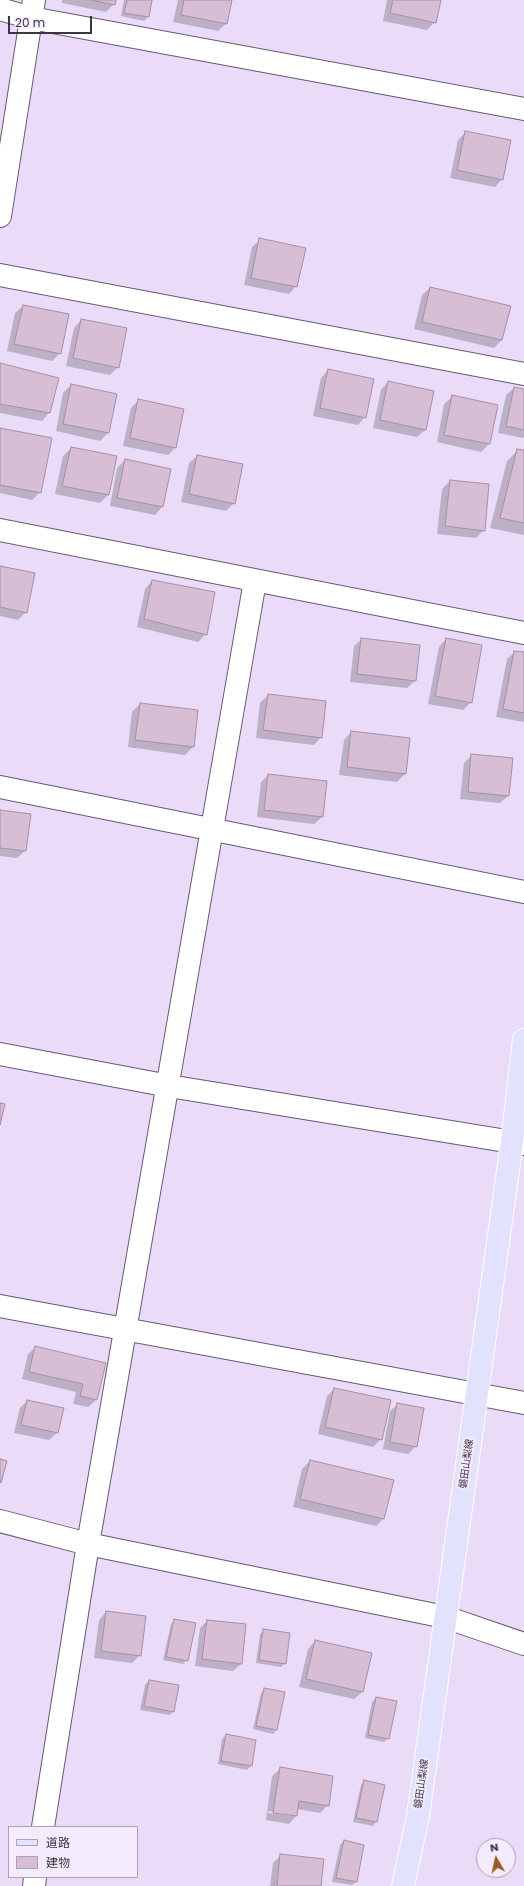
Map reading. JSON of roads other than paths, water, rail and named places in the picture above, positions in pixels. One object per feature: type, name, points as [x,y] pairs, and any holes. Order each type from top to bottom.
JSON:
[{"type":"main road","name":"磐田山梨線","points":[[403,1886],[418,1816],[477,1395],[518,1143],[524,1040]]},
{"type":"street","points":[[0,9],[32,9],[524,109]]},
{"type":"street","points":[[0,216],[32,9]]},
{"type":"street","points":[[0,275],[524,374]]},
{"type":"street","points":[[0,530],[524,634]]},
{"type":"street","points":[[43,1826],[88,1544],[169,1086],[255,581]]},
{"type":"street","points":[[0,787],[524,892]]},
{"type":"street","points":[[0,1054],[169,1086],[518,1143]]},
{"type":"street","points":[[0,1306],[524,1403]]},
{"type":"street","points":[[0,1521],[88,1544],[445,1617],[524,1644]]}]
